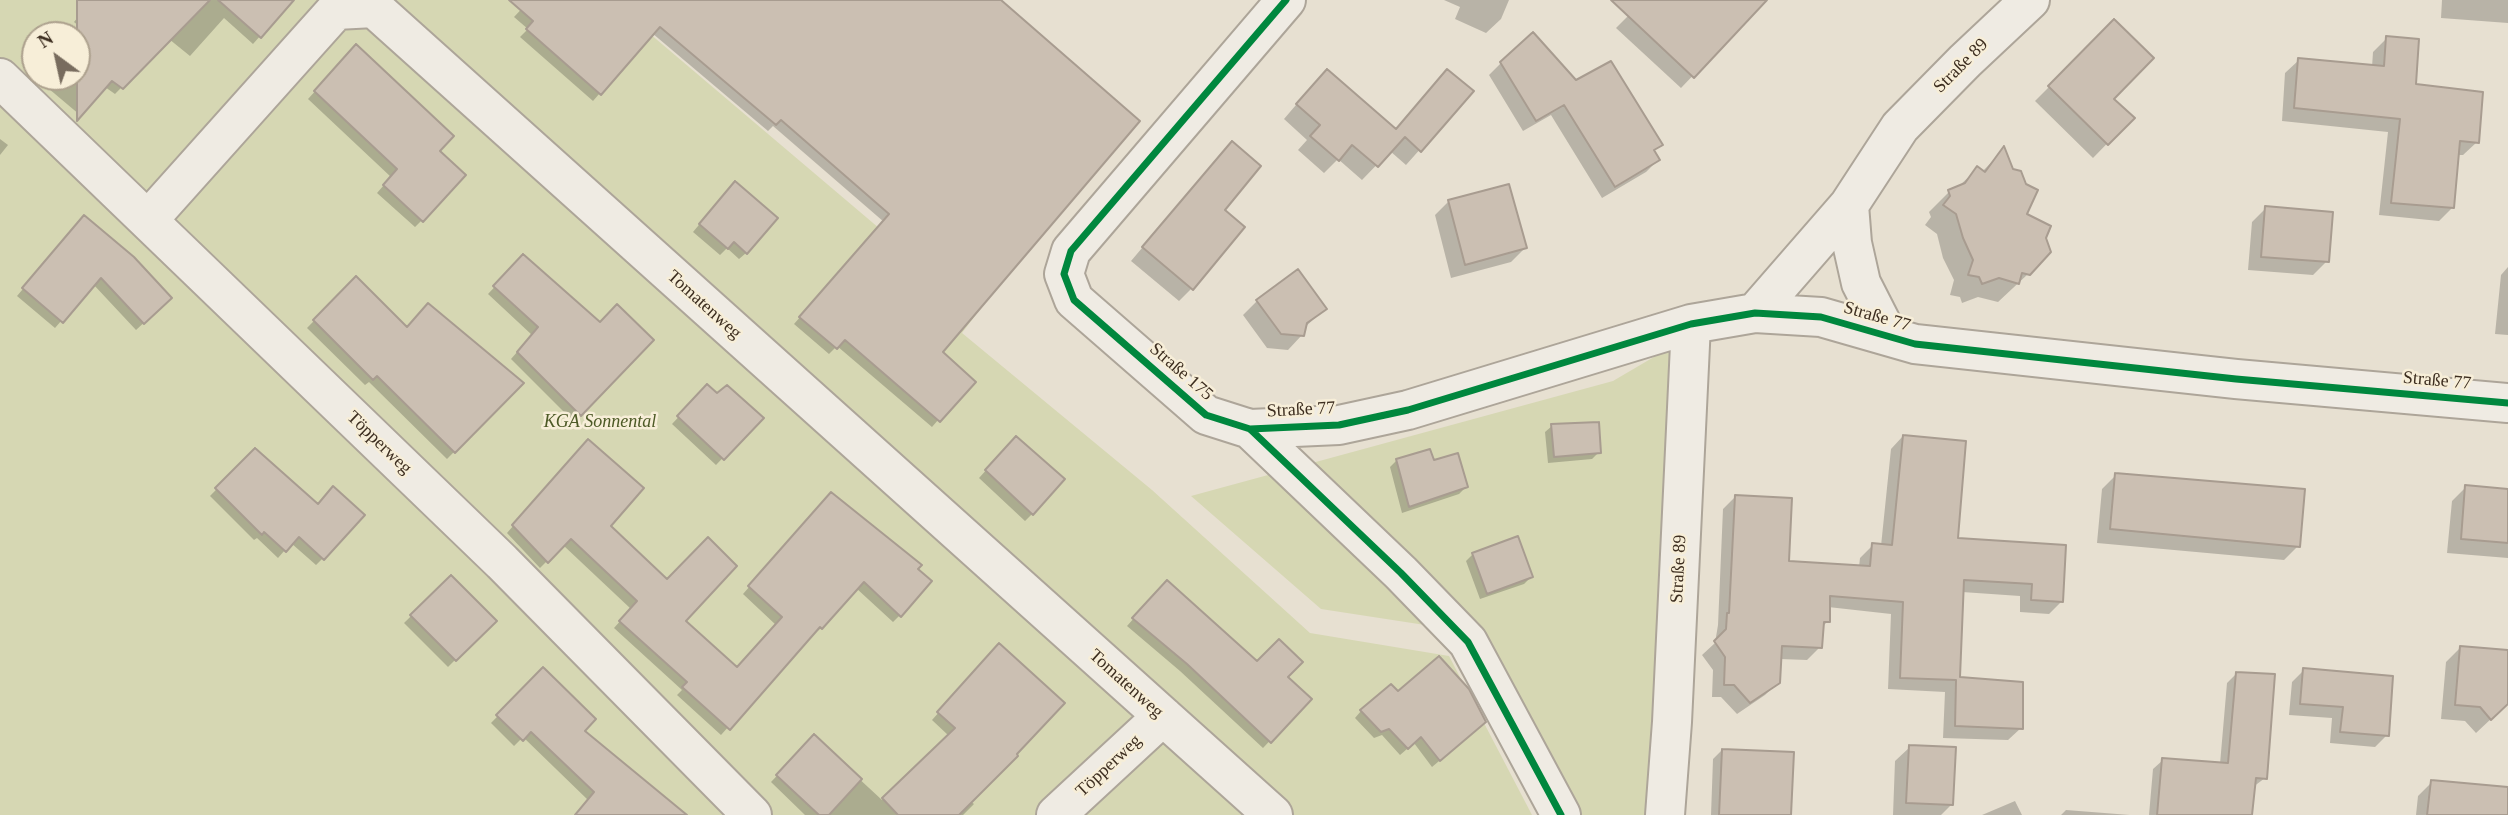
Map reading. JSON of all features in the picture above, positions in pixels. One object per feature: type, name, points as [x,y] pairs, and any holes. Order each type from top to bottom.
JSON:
[{"type":"street","name":"Straße 175","points":[[1286,0],[1071,251],[1064,274],[1074,300],[1206,415],[1250,429],[1401,573],[1468,642],[1560,815]]},
{"type":"street","name":"Straße 89","points":[[1755,313],[1849,205],[1900,127],[2030,0]]},
{"type":"street","name":"Tomatenweg","points":[[148,220],[336,10],[374,8],[1273,815]]},
{"type":"street","name":"Töpperweg","points":[[0,78],[502,562],[752,815]]},
{"type":"street","points":[[1849,205],[1852,243],[1861,283],[1888,336]]},
{"type":"street","name":"Straße 77","points":[[1250,429],[1339,425],[1408,410],[1691,324],[1755,313],[1821,317],[1915,344],[2508,404]]},
{"type":"street","name":"Straße 89","points":[[1665,815],[1691,324]]},
{"type":"street","name":"Töpperweg","points":[[1056,815],[1163,716]]},
{"type":"green space","name":"KGA Sonnental","points":[[0,0],[610,0],[978,312],[962,333],[1152,490],[1310,633],[1449,656],[1532,815],[0,815]]},
{"type":"green space","points":[[1676,344],[1648,815],[1573,815],[1464,631],[1321,609],[1191,496],[1613,381]]},
{"type":"building","points":[[77,0],[210,0],[123,89],[112,81],[77,121],[77,91],[91,91],[91,21],[77,21]]},
{"type":"building","points":[[218,0],[294,0],[261,38]]},
{"type":"building","points":[[509,0],[1001,0],[1140,121],[943,352],[976,382],[940,422],[845,340],[837,349],[799,317],[889,214],[781,120],[776,125],[660,27],[601,95],[526,29],[533,21]]},
{"type":"building","points":[[1611,0],[1767,0],[1694,78]]},
{"type":"building","points":[[2114,19],[2154,58],[2114,99],[2135,118],[2108,145],[2048,86]]},
{"type":"building","points":[[1533,32],[1576,80],[1611,61],[1663,145],[1654,150],[1660,160],[1615,187],[1564,105],[1536,121],[1500,62]]},
{"type":"building","points":[[2386,36],[2419,39],[2416,84],[2483,92],[2479,143],[2460,141],[2454,208],[2391,203],[2400,119],[2294,108],[2298,58],[2384,66]]},
{"type":"building","points":[[356,44],[454,136],[440,151],[466,175],[423,222],[383,185],[397,169],[314,91]]},
{"type":"building","points":[[1327,69],[1396,129],[1447,69],[1474,91],[1421,152],[1405,137],[1378,167],[1352,145],[1339,161],[1310,136],[1320,125],[1296,104]]},
{"type":"building","points":[[1232,141],[1261,166],[1225,210],[1245,227],[1193,290],[1142,247]]},
{"type":"building","points":[[2004,146],[2013,169],[2021,171],[2026,184],[2038,190],[2027,214],[2051,226],[2046,238],[2051,252],[2030,275],[2022,273],[2019,284],[1999,278],[1982,284],[1979,277],[1968,275],[1973,260],[1956,214],[1943,205],[1950,196],[1948,190],[1965,183],[1977,166],[1985,172]]},
{"type":"building","points":[[735,181],[778,218],[747,254],[734,242],[728,249],[699,224]]},
{"type":"building","points":[[1509,184],[1527,248],[1465,265],[1448,200]]},
{"type":"building","points":[[2265,206],[2333,212],[2329,262],[2261,257]]},
{"type":"building","points":[[84,215],[134,257],[172,298],[144,324],[101,278],[63,323],[22,288]]},
{"type":"building","points":[[523,254],[600,322],[617,304],[654,340],[581,416],[517,352],[538,327],[493,286]]},
{"type":"building","points":[[1298,269],[1327,309],[1307,323],[1304,336],[1281,334],[1256,300]]},
{"type":"building","points":[[356,276],[407,327],[428,303],[524,383],[455,453],[377,376],[373,380],[313,320]]},
{"type":"building","points":[[707,384],[717,393],[727,385],[764,418],[724,460],[677,416]]},
{"type":"building","points":[[1599,422],[1601,453],[1554,457],[1551,424]]},
{"type":"building","points":[[1903,435],[1966,441],[1958,538],[2066,545],[2063,602],[2031,600],[2032,584],[1964,580],[1960,677],[2023,682],[2023,729],[1955,726],[1956,680],[1900,678],[1903,602],[1830,596],[1830,622],[1824,622],[1822,648],[1782,646],[1780,683],[1750,703],[1734,685],[1724,685],[1725,657],[1714,641],[1726,629],[1729,613],[1735,495],[1792,498],[1789,561],[1870,566],[1872,543],[1892,545]]},
{"type":"building","points":[[1016,436],[1065,479],[1033,515],[985,470]]},
{"type":"building","points":[[588,439],[644,488],[611,526],[667,579],[708,537],[737,566],[686,621],[737,667],[782,617],[748,586],[831,492],[922,565],[918,569],[932,581],[901,617],[864,582],[822,629],[820,627],[730,730],[682,687],[687,682],[619,621],[637,601],[571,539],[548,563],[512,525]]},
{"type":"building","points":[[255,448],[318,504],[333,486],[365,515],[324,560],[299,537],[286,552],[264,532],[262,535],[215,488]]},
{"type":"building","points":[[1430,449],[1434,460],[1458,453],[1468,487],[1409,507],[1396,459]]},
{"type":"building","points":[[2115,473],[2305,489],[2300,547],[2110,529]]},
{"type":"building","points":[[2465,485],[2508,489],[2508,543],[2461,539]]},
{"type":"building","points":[[1518,536],[1533,577],[1487,594],[1472,553]]},
{"type":"building","points":[[451,575],[497,621],[456,661],[410,615]]},
{"type":"building","points":[[1167,580],[1257,661],[1279,639],[1303,662],[1288,677],[1312,699],[1271,743],[1187,664],[1132,618]]},
{"type":"building","points":[[999,643],[1065,703],[1018,756],[959,815],[898,815],[882,798],[955,728],[937,712]]},
{"type":"building","points":[[2460,646],[2508,650],[2508,704],[2491,720],[2480,707],[2455,705]]},
{"type":"building","points":[[1439,656],[1469,689],[1486,722],[1440,761],[1421,737],[1408,749],[1389,729],[1381,732],[1360,710],[1391,684],[1398,691]]},
{"type":"building","points":[[543,667],[596,719],[585,731],[687,815],[575,815],[594,792],[531,732],[523,741],[496,715]]},
{"type":"building","points":[[2303,668],[2393,676],[2389,736],[2340,732],[2343,707],[2300,704]]},
{"type":"building","points":[[2236,672],[2275,674],[2267,779],[2256,778],[2252,815],[2157,815],[2162,758],[2228,763]]},
{"type":"building","points":[[814,734],[862,779],[829,815],[819,815],[776,775]]},
{"type":"building","points":[[1909,745],[1956,747],[1953,805],[1906,803]]},
{"type":"building","points":[[1722,749],[1794,752],[1791,815],[1719,815]]},
{"type":"building","points":[[2431,780],[2508,787],[2508,815],[2427,815]]},
{"type":"cycle path","points":[[1286,0],[1071,251],[1064,274],[1074,300],[1206,415],[1250,429],[1401,573],[1468,642],[1561,815]]},
{"type":"cycle path","points":[[1250,429],[1339,425],[1408,410],[1691,324],[1755,313],[1821,317],[1915,344],[2236,379],[2508,403]]}]
